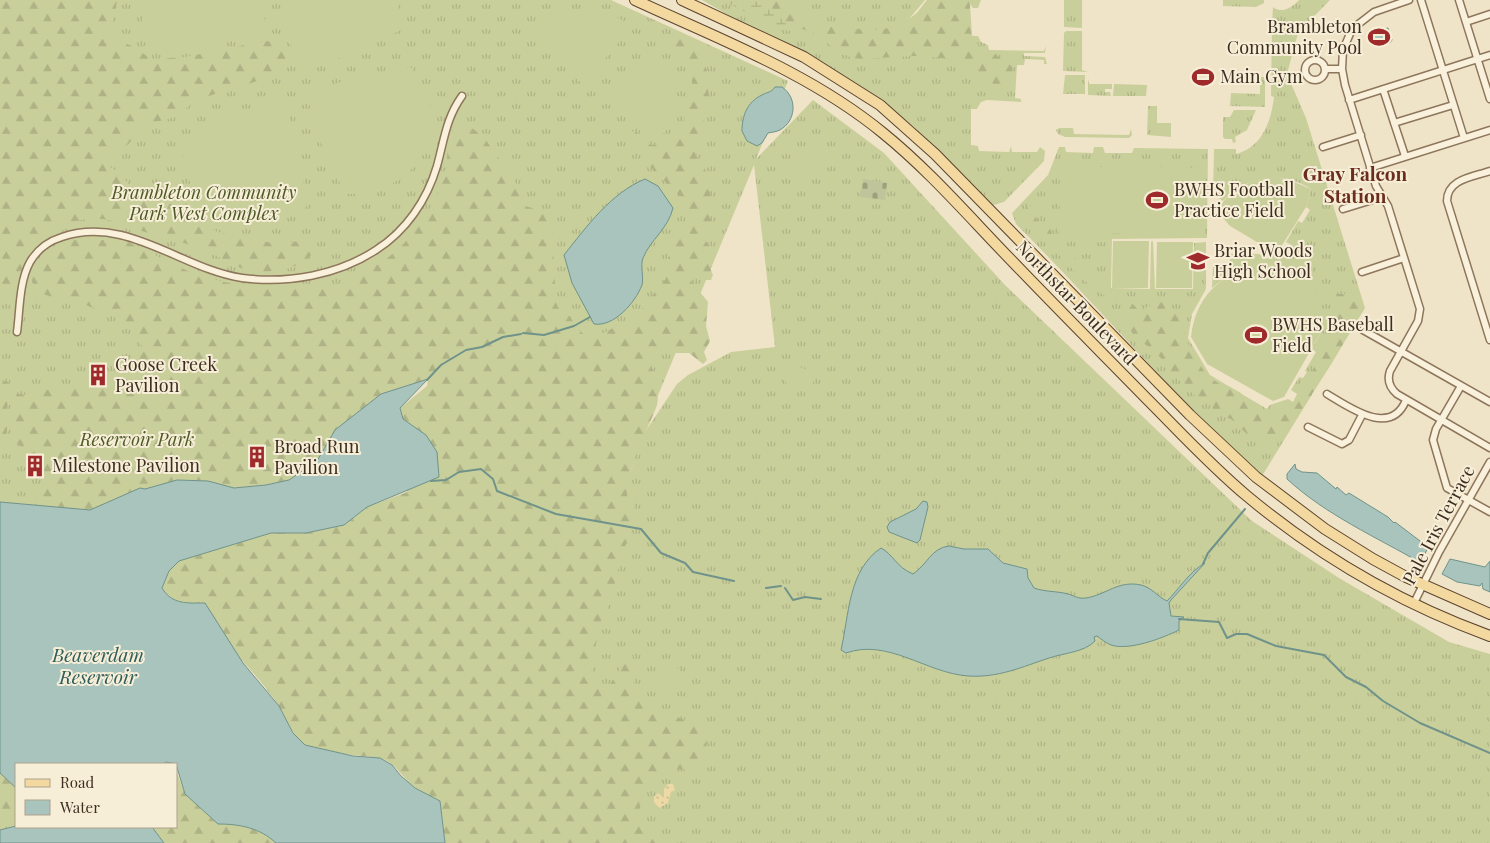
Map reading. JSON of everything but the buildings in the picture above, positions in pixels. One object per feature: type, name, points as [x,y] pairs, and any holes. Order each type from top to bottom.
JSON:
[{"type":"main road","name":"Northstar Boulevard","points":[[635,0],[790,73],[841,102],[881,131],[947,193],[1122,374],[1228,479],[1279,520],[1325,553],[1371,581],[1414,603],[1490,636]]},
{"type":"main road","name":"Northstar Boulevard","points":[[682,0],[804,57],[880,104],[935,154],[1242,465],[1325,529],[1373,559],[1423,585],[1490,614]]},
{"type":"street","points":[[1409,0],[1374,12],[1352,29],[1343,50],[1342,69],[1349,100],[1370,168],[1382,197],[1388,206],[1420,313],[1389,374],[1388,380],[1394,392],[1490,448]]},
{"type":"street","points":[[1421,0],[1464,138]]},
{"type":"street","points":[[1459,0],[1490,96]]},
{"type":"street","points":[[1466,22],[1490,14]]},
{"type":"street","points":[[1349,100],[1490,55]]},
{"type":"street","points":[[1326,69],[1342,69]]},
{"type":"street","points":[[1383,88],[1405,156]]},
{"type":"street","points":[[17,332],[23,286],[30,262],[38,251],[54,240],[80,233],[95,232],[127,237],[206,268],[241,278],[297,278],[327,272],[363,258],[390,240],[425,197],[436,168],[448,120],[462,96]]},
{"type":"street","points":[[1394,123],[1453,105]]},
{"type":"street","points":[[1370,168],[1490,130]]},
{"type":"street","points":[[1323,147],[1361,135]]},
{"type":"street","points":[[1490,171],[1457,182],[1449,189],[1447,201],[1490,340]]},
{"type":"street","points":[[1343,209],[1382,197]]},
{"type":"street","points":[[1362,272],[1404,258]]},
{"type":"street","points":[[1363,330],[1490,402]]},
{"type":"street","points":[[1461,386],[1442,419],[1433,440],[1446,486],[1490,512]]},
{"type":"street","points":[[1327,394],[1362,415],[1372,418],[1387,417],[1397,413],[1406,400]]},
{"type":"street","points":[[1308,426],[1334,442],[1342,444],[1351,437],[1362,415]]},
{"type":"street","name":"Pale Iris Terrace","points":[[1414,603],[1490,462]]},
{"type":"green space","points":[[0,0],[611,0],[788,81],[756,159],[813,100],[884,153],[1005,285],[1252,521],[1339,578],[1449,642],[1490,654],[1490,843],[629,843],[565,678],[641,438],[677,384],[688,375],[731,352],[775,347],[754,165],[599,537],[544,523],[472,319],[0,573]]},
{"type":"green space","points":[[0,0],[117,0],[115,14],[106,35],[134,47],[151,59],[186,57],[258,42],[282,40],[289,55],[270,74],[246,85],[195,102],[170,119],[147,124],[123,148],[102,154],[102,161],[122,175],[129,185],[141,193],[167,201],[200,226],[221,233],[272,243],[306,241],[315,247],[311,254],[298,265],[279,271],[252,271],[240,268],[207,251],[114,221],[99,219],[79,220],[69,222],[42,236],[30,250],[14,282],[0,289]]},
{"type":"green space","points":[[141,0],[259,0],[265,20],[257,33],[220,44],[160,52],[145,28]]},
{"type":"green space","points":[[281,0],[398,0],[401,30],[346,56],[310,67],[295,59],[284,21]]},
{"type":"green space","points":[[702,0],[925,0],[909,19],[917,13],[927,0],[981,0],[978,8],[973,8],[970,4],[972,36],[978,36],[981,42],[988,45],[989,50],[1044,51],[1046,46],[1045,53],[1024,53],[1024,56],[1045,57],[1047,64],[1044,64],[1044,60],[1025,59],[1024,65],[1017,65],[1015,98],[1021,99],[1021,102],[987,100],[981,102],[977,109],[971,109],[971,145],[978,146],[979,151],[1009,152],[1011,146],[1012,152],[1037,152],[1040,147],[1045,151],[1044,161],[1004,202],[993,205],[913,126],[870,92],[809,55],[735,19]]},
{"type":"green space","points":[[725,0],[749,0],[764,4],[777,13],[792,31],[768,25]]},
{"type":"green space","points":[[763,0],[793,0],[806,16],[821,26],[874,30],[889,28],[906,21],[917,13],[927,0],[969,0],[972,35],[980,46],[1004,59],[1013,68],[1010,83],[1004,87],[997,85],[958,62],[940,58],[907,56],[863,59],[849,56],[813,33],[788,23]]},
{"type":"green space","points":[[1064,0],[1082,0],[1082,28],[1064,27]]},
{"type":"green space","points":[[1223,0],[1264,0],[1264,3],[1256,7],[1223,6]]},
{"type":"green space","points":[[1299,0],[1330,0],[1298,33],[1287,74],[1306,118],[1365,308],[1262,476],[1167,383],[1016,224],[1012,213],[1048,175],[1059,147],[1065,147],[1066,152],[1093,153],[1094,147],[1103,147],[1105,153],[1132,153],[1134,148],[1208,149],[1207,238],[1112,239],[1111,288],[1150,289],[1151,242],[1153,241],[1155,289],[1193,289],[1194,243],[1206,242],[1206,289],[1192,314],[1188,338],[1210,375],[1267,409],[1270,405],[1288,399],[1293,402],[1297,394],[1291,390],[1299,377],[1303,378],[1307,372],[1305,371],[1316,352],[1312,349],[1321,332],[1281,270],[1262,268],[1245,271],[1228,277],[1212,288],[1213,266],[1229,267],[1231,254],[1259,254],[1267,259],[1270,255],[1283,252],[1288,255],[1293,246],[1286,242],[1298,221],[1302,223],[1310,210],[1306,207],[1311,189],[1288,179],[1265,178],[1243,186],[1223,201],[1213,194],[1214,149],[1236,149],[1236,154],[1245,151],[1259,139],[1268,124],[1274,97],[1271,96],[1272,26],[1284,27],[1295,38],[1285,25],[1272,23],[1273,7],[1283,10]]},
{"type":"green space","points":[[578,9],[600,10],[633,25],[583,85],[536,37],[538,29],[558,15]]},
{"type":"green space","points":[[1066,31],[1082,31],[1082,70],[1088,72],[1063,71],[1064,33]]},
{"type":"green space","name":"Reservoir Park","points":[[672,32],[689,42],[700,54],[706,68],[709,84],[708,101],[695,152],[710,178],[710,197],[707,208],[713,225],[705,239],[709,249],[710,267],[713,275],[711,280],[704,280],[695,274],[692,276],[691,281],[708,302],[706,326],[710,341],[704,352],[707,360],[703,364],[689,353],[676,353],[673,337],[667,347],[652,346],[650,351],[658,399],[628,480],[628,499],[635,507],[630,538],[623,549],[612,596],[599,626],[591,675],[594,682],[600,688],[608,687],[620,669],[623,650],[627,648],[631,653],[634,663],[633,693],[650,706],[706,730],[707,745],[704,759],[701,768],[665,770],[657,773],[651,778],[642,792],[639,809],[642,825],[658,843],[445,843],[440,801],[413,786],[393,765],[383,759],[329,752],[311,748],[304,744],[292,731],[279,706],[269,692],[246,665],[187,603],[173,599],[162,588],[169,571],[179,561],[271,533],[306,533],[344,525],[367,507],[407,492],[411,424],[403,419],[400,408],[427,386],[428,379],[381,394],[335,430],[317,461],[289,480],[266,485],[234,488],[208,481],[177,480],[145,489],[139,488],[90,510],[38,505],[40,492],[47,478],[42,467],[18,443],[13,415],[16,394],[28,395],[59,387],[109,389],[114,384],[121,382],[157,400],[166,395],[157,388],[129,375],[127,369],[143,348],[129,323],[76,301],[46,295],[36,290],[32,281],[33,271],[37,262],[60,244],[74,240],[111,240],[128,242],[194,274],[224,282],[273,290],[316,288],[322,286],[331,292],[343,290],[356,272],[380,264],[401,247],[429,213],[446,174],[448,143],[455,124],[465,123],[483,136],[522,192],[521,205],[540,210],[552,225],[556,303],[563,316],[570,316],[576,327],[590,340],[613,328],[633,322],[638,317],[639,311],[666,279],[665,267],[677,233],[686,235],[690,231],[691,212],[686,202],[654,171],[631,137],[630,131],[636,132],[651,145],[659,144],[673,139],[682,124],[691,91],[691,70],[687,60],[665,43],[666,35]]},
{"type":"green space","points":[[653,46],[666,62],[671,72],[676,94],[676,105],[670,125],[654,143],[602,96]]},
{"type":"green space","points":[[411,67],[428,96],[432,121],[429,139],[422,155],[412,169],[398,180],[382,188],[364,193],[345,194],[320,141],[309,103],[315,90],[354,78]]},
{"type":"green space","points":[[1065,75],[1085,75],[1085,94],[1063,94]]},
{"type":"green space","points":[[1260,77],[1265,77],[1265,107],[1230,106],[1231,93],[1260,94]]},
{"type":"green space","points":[[1088,78],[1089,84],[1112,84],[1112,89],[1105,89],[1105,92],[1110,92],[1111,96],[1088,95]]},
{"type":"green space","points":[[1114,84],[1147,85],[1146,96],[1113,96]]},
{"type":"green space","points":[[273,101],[287,109],[299,148],[307,206],[286,219],[264,225],[242,223],[222,216],[205,203],[192,185],[184,164],[182,139],[236,113]]},
{"type":"green space","points":[[1148,106],[1157,106],[1157,123],[1171,123],[1171,137],[1147,135]]},
{"type":"green space","points":[[1234,110],[1256,110],[1247,130],[1235,137],[1236,142],[1233,143],[1232,139],[1225,139],[1223,137],[1223,117],[1230,117]]},
{"type":"green space","points":[[1059,128],[1073,128],[1074,134],[1129,135],[1131,129],[1132,135],[1129,138],[1065,137],[1058,134],[1056,130]]},
{"type":"green space","points":[[817,150],[823,154],[822,162],[807,172],[795,174],[792,163],[795,156]]},
{"type":"green space","name":"BWHS Football Practice Field","points":[[1111,165],[1206,168],[1204,236],[1109,233]]},
{"type":"green space","points":[[1060,166],[1107,167],[1105,242],[1059,241]]},
{"type":"green space","points":[[1270,177],[1287,179],[1311,189],[1306,207],[1279,250],[1272,251],[1230,226],[1217,211],[1227,198],[1239,188],[1253,181]]},
{"type":"green space","points":[[863,179],[887,183],[885,200],[860,197]]},
{"type":"green space","points":[[1029,204],[1037,220],[1050,229],[1059,250],[1063,248],[1067,255],[1073,255],[1089,278],[1105,286],[1117,298],[1131,302],[1139,311],[1163,302],[1166,309],[1179,313],[1185,318],[1185,339],[1207,376],[1223,386],[1228,386],[1241,393],[1243,399],[1269,413],[1281,411],[1295,404],[1328,340],[1335,313],[1336,294],[1345,294],[1355,284],[1363,310],[1332,363],[1280,443],[1249,436],[1231,419],[1216,413],[1211,406],[1197,398],[1172,373],[1161,358],[1135,338],[1123,316],[1123,305],[1095,289],[1068,265],[1023,213]]},
{"type":"green space","points":[[1113,241],[1149,241],[1148,288],[1112,288]]},
{"type":"green space","points":[[1157,242],[1193,242],[1192,288],[1156,288]]},
{"type":"green space","name":"BWHS Baseball Field","points":[[1258,268],[1281,270],[1293,275],[1312,289],[1321,301],[1321,332],[1284,397],[1273,401],[1207,364],[1191,337],[1193,323],[1198,311],[1211,290],[1232,275]]},
{"type":"green space","points":[[800,367],[811,372],[814,381],[809,388],[790,388],[785,381],[785,375],[790,368]]},
{"type":"green space","points":[[0,380],[8,382],[7,428],[0,464]]},
{"type":"green space","points":[[667,668],[678,668],[683,674],[675,690],[669,695],[661,693],[657,682],[661,672]]},
{"type":"green space","points":[[0,773],[15,787],[15,826],[0,830]]},
{"type":"green space","points":[[178,775],[185,794],[218,824],[234,825],[256,830],[276,843],[164,843],[153,828],[178,828]]},
{"type":"sand","points":[[668,784],[673,784],[675,790],[671,792],[668,803],[659,808],[654,802],[654,797],[658,793],[664,798],[664,789]]},
{"type":"water","name":"Brambleton Community Pool","points":[[1388,28],[1392,40],[1390,43],[1379,46],[1378,44],[1372,45],[1368,42],[1367,36],[1371,31]]},
{"type":"water","points":[[775,87],[782,87],[791,97],[793,103],[792,115],[785,126],[778,131],[768,133],[762,143],[757,146],[747,141],[742,131],[744,115],[753,101]]},
{"type":"water","points":[[645,179],[658,186],[673,208],[671,215],[643,258],[643,279],[639,292],[629,306],[616,318],[602,324],[594,324],[572,283],[564,255],[600,211],[621,193]]},
{"type":"water","name":"Beaverdam Reservoir","points":[[428,379],[400,408],[403,419],[426,435],[437,452],[439,477],[367,507],[344,525],[306,533],[271,533],[179,561],[169,571],[162,588],[171,598],[181,602],[205,603],[243,663],[279,706],[293,733],[305,745],[353,756],[380,758],[392,765],[415,788],[440,801],[445,843],[276,843],[256,830],[234,825],[218,824],[185,794],[178,771],[178,763],[15,763],[15,787],[0,773],[0,502],[90,510],[140,488],[145,489],[177,480],[208,481],[234,488],[266,485],[289,480],[317,461],[335,430],[381,394]]},
{"type":"water","points":[[1295,464],[1296,469],[1302,472],[1317,473],[1336,489],[1337,487],[1346,495],[1349,493],[1388,517],[1428,547],[1421,563],[1335,515],[1302,492],[1287,479],[1287,474]]},
{"type":"water","points":[[923,501],[927,502],[928,507],[920,540],[917,543],[889,532],[887,527],[890,522],[916,509]]},
{"type":"water","points":[[949,546],[964,549],[988,549],[1003,563],[1027,569],[1028,578],[1034,588],[1081,598],[1093,596],[1126,584],[1133,584],[1148,588],[1167,601],[1189,576],[1205,563],[1169,603],[1171,616],[1184,617],[1179,621],[1179,630],[1146,643],[1127,646],[1111,645],[1097,636],[1094,637],[1095,641],[1086,648],[1010,671],[979,676],[952,674],[892,653],[877,650],[846,653],[841,650],[848,609],[856,581],[870,557],[881,548],[903,568],[913,574],[933,553]]},
{"type":"water","points":[[1450,559],[1485,567],[1490,561],[1490,592],[1483,589],[1482,583],[1480,586],[1457,582],[1442,574]]},
{"type":"water","points":[[15,826],[15,828],[153,828],[164,843],[0,843],[0,830]]},
{"type":"waterway","points":[[523,333],[544,335],[574,326],[590,317]]},
{"type":"waterway","points":[[427,380],[441,365],[466,350],[482,347],[503,337],[521,334]]},
{"type":"waterway","points":[[431,481],[446,480],[459,472],[481,469],[493,479],[497,491],[556,514],[641,529],[661,553],[685,563],[693,572],[734,581]]},
{"type":"waterway","points":[[1203,564],[1208,553],[1245,509]]},
{"type":"waterway","points":[[766,588],[781,586]]},
{"type":"waterway","points":[[785,588],[793,600],[805,597],[821,599]]},
{"type":"waterway","points":[[1179,619],[1219,622],[1227,638],[1236,634],[1247,634],[1276,646],[1324,655],[1346,677],[1366,687],[1383,701],[1420,723],[1490,753]]},
{"type":"place","name":"Brambleton Community Pool","points":[[1379,37]]},
{"type":"place","name":"Main Gym","points":[[1203,77]]},
{"type":"place","name":"BWHS Football Practice Field","points":[[1157,200]]},
{"type":"place","name":"Briar Woods High School","points":[[1198,261]]},
{"type":"place","name":"BWHS Baseball Field","points":[[1256,335]]},
{"type":"place","name":"Goose Creek Pavilion","points":[[98,375]]},
{"type":"place","name":"Broad Run Pavilion","points":[[257,457]]},
{"type":"place","name":"Milestone Pavilion","points":[[35,466]]},
{"type":"district","name":"Gray Falcon Station","points":[[1355,185]]},
{"type":"park label","name":"Brambleton Community Park West Complex","points":[[204,203]]}]
